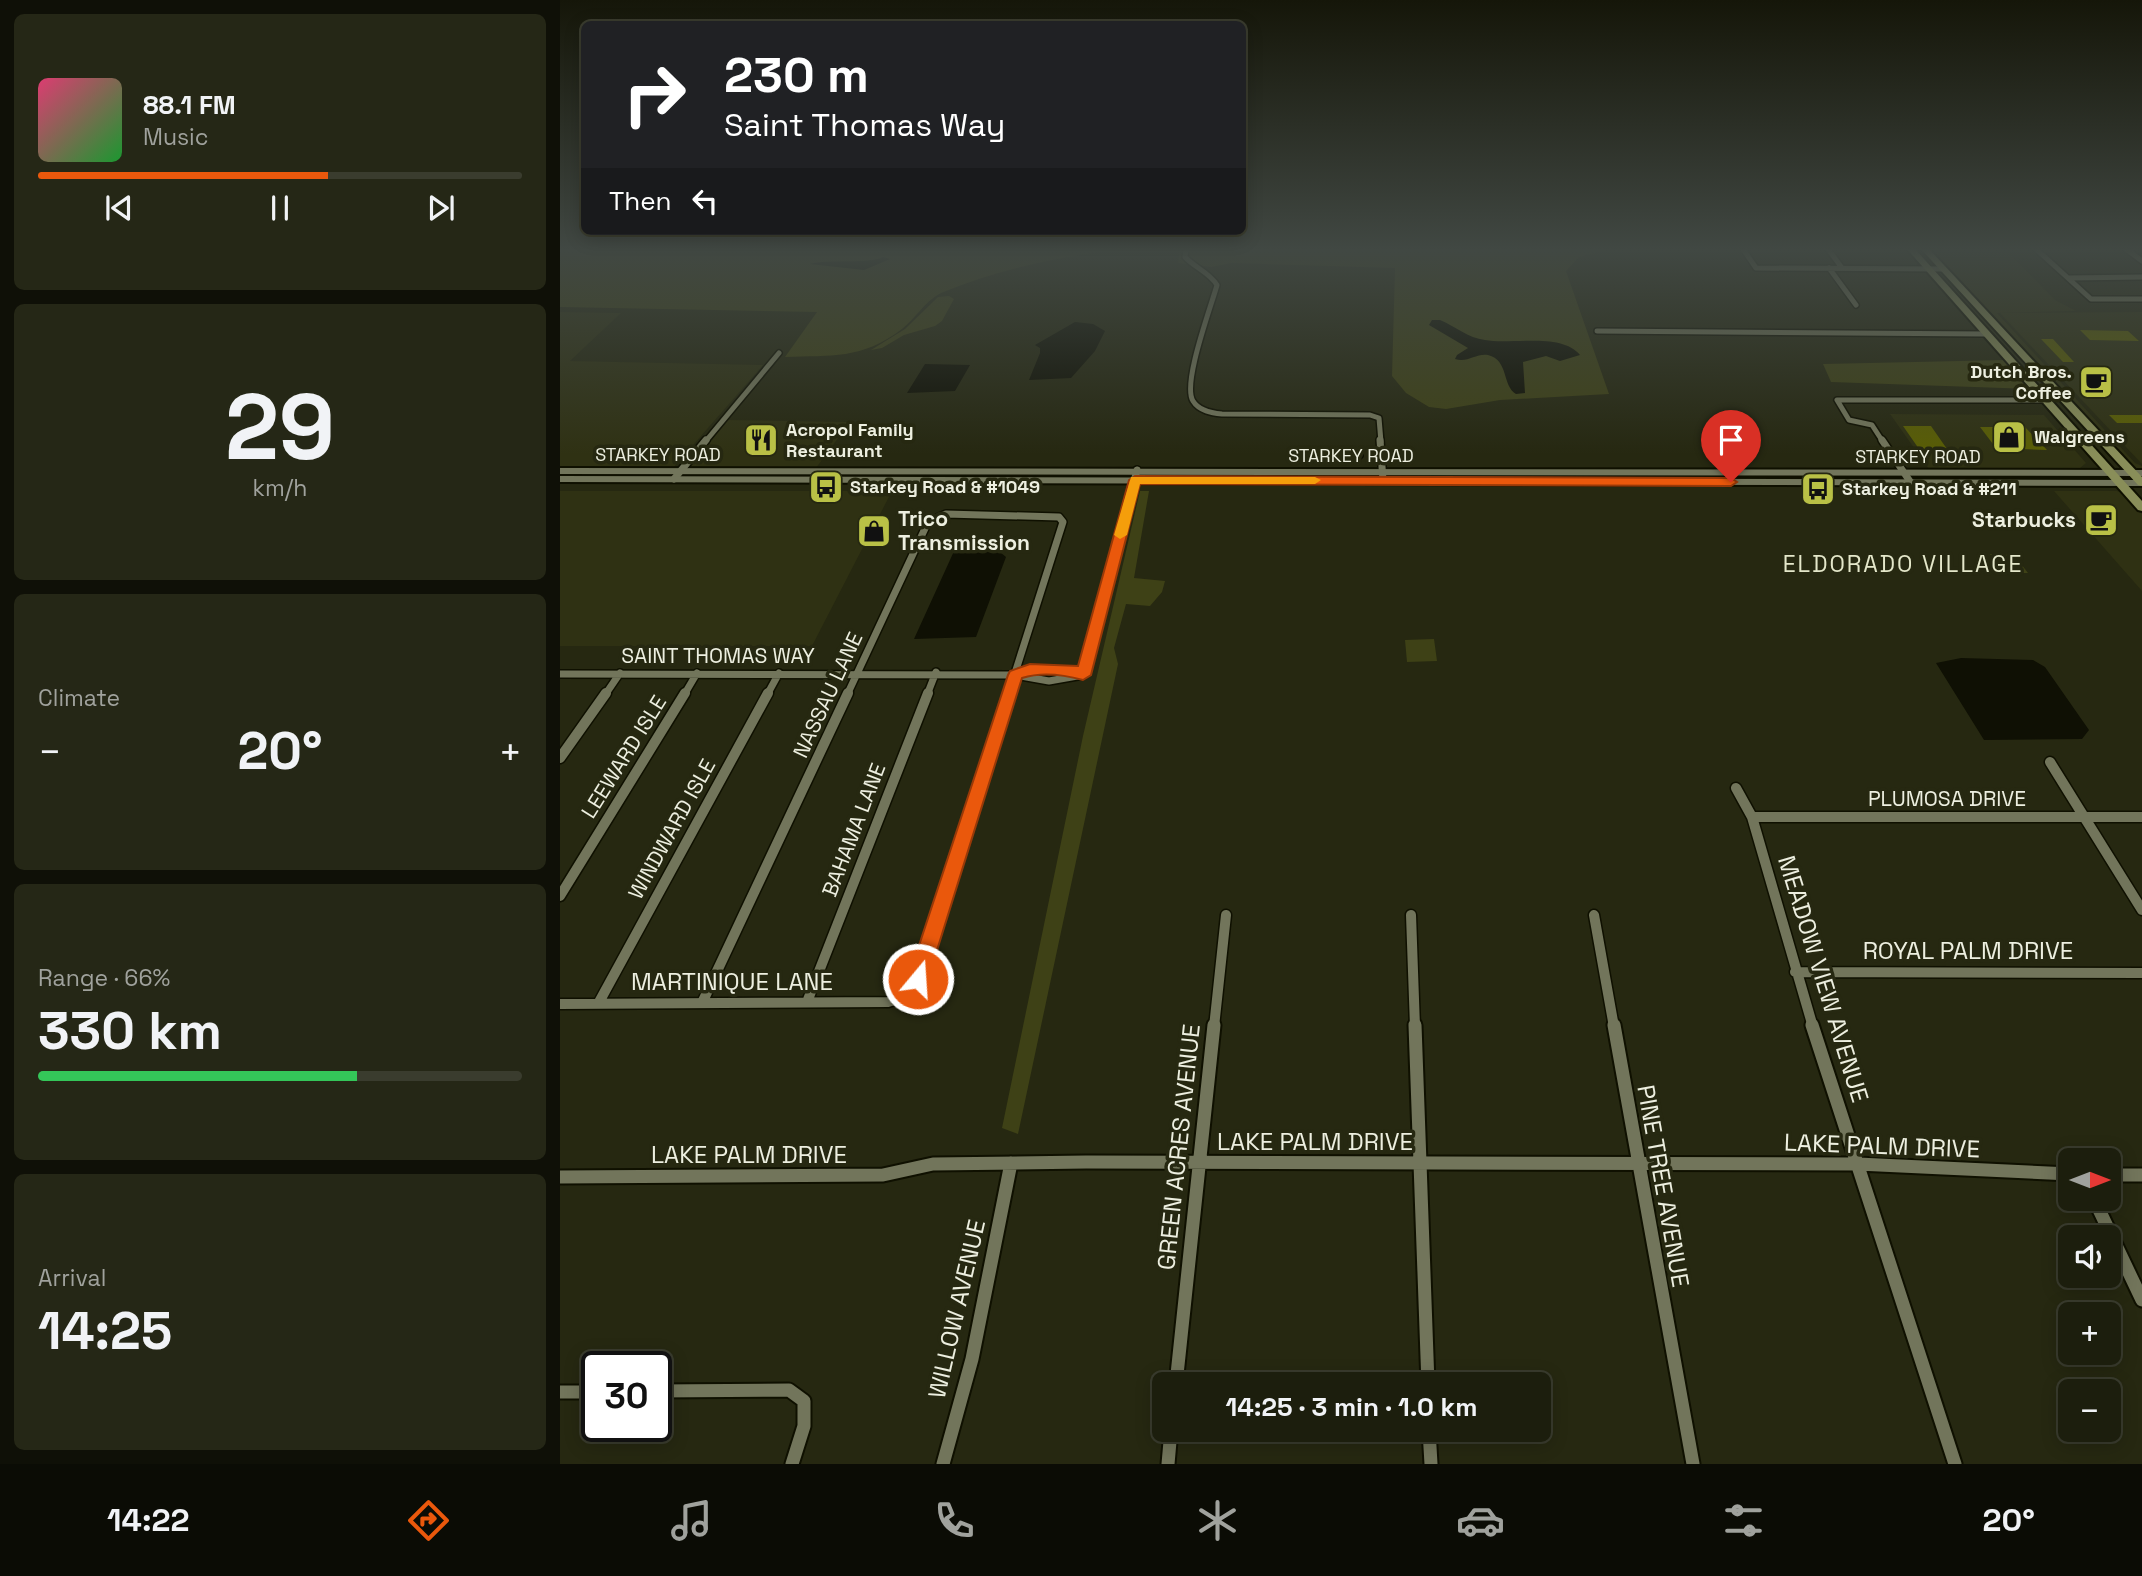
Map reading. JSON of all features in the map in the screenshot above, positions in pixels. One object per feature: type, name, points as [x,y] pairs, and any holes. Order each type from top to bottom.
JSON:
[{"type":"main road","points":[[1972,317],[2142,509]]},
{"type":"main road","points":[[1979,317],[2005,334]]},
{"type":"main road","points":[[1989,317],[2137,473],[2142,483]]},
{"type":"main road","points":[[1986,334],[2004,343],[2024,364],[2046,379]]},
{"type":"main road","name":"STARKEY ROAD","points":[[560,471],[2142,483]]},
{"type":"main road","name":"STARKEY ROAD","points":[[1382,476],[2137,473]]},
{"type":"main road","name":"STARKEY ROAD","points":[[560,479],[1136,475]]},
{"type":"street","points":[[1208,317],[1189,385],[1193,405],[1205,412],[1222,414],[1370,415],[1379,418],[1382,476]]},
{"type":"street","points":[[1597,331],[1986,334]]},
{"type":"street","points":[[674,480],[779,353]]},
{"type":"street","points":[[1911,483],[1872,425],[1849,420],[1836,400],[2045,400]]},
{"type":"street","name":"SAINT THOMAS WAY","points":[[560,674],[936,672],[1015,675],[1027,680],[1074,680],[1083,675],[1136,475]]},
{"type":"street","name":"NASSAU LANE","points":[[702,1003],[929,522],[935,517],[1059,517],[1063,522],[1015,675]]},
{"type":"street","name":"BAHAMA LANE","points":[[807,1002],[936,672]]},
{"type":"street","points":[[560,758],[620,673]]},
{"type":"street","name":"LEEWARD ISLE","points":[[560,895],[696,673]]},
{"type":"street","name":"WINDWARD ISLE","points":[[598,1004],[779,673]]},
{"type":"street","name":"MARTINIQUE LANE","points":[[560,1004],[888,1002],[904,997],[918,979],[1015,675]]},
{"type":"street","points":[[2050,762],[2142,910]]},
{"type":"street","name":"MEADOW VIEW AVENUE","points":[[1736,788],[1752,817],[1795,972],[1955,1464]]},
{"type":"street","name":"PLUMOSA DRIVE","points":[[1752,817],[2142,817]]},
{"type":"street","name":"GREEN ACRES AVENUE","points":[[1178,1372],[1226,915]]},
{"type":"street","points":[[1411,915],[1428,1372]]},
{"type":"street","name":"PINE TREE AVENUE","points":[[1594,915],[1693,1464]]},
{"type":"street","name":"ROYAL PALM DRIVE","points":[[1795,972],[2142,973]]},
{"type":"street","name":"LAKE PALM DRIVE","points":[[560,1177],[883,1175],[933,1164],[1011,1163],[1858,1164],[2058,1173]]},
{"type":"street","name":"WILLOW AVENUE","points":[[943,1464],[975,1347],[1011,1163]]},
{"type":"street","points":[[2121,1175],[2142,1175]]},
{"type":"street","points":[[2100,1211],[2142,1300]]},
{"type":"street","points":[[672,1391],[789,1390],[804,1401],[804,1426],[792,1464]]},
{"type":"street","points":[[560,1392],[581,1392]]},
{"type":"street","points":[[1168,1464],[1170,1442]]},
{"type":"street","points":[[1430,1442],[1431,1464]]},
{"type":"shaded area","points":[[560,317],[616,317],[570,361],[763,365],[673,468],[560,468]]},
{"type":"shaded area","points":[[813,317],[914,317],[887,339],[859,351],[785,357]]},
{"type":"shaded area","points":[[917,317],[944,317],[935,326],[904,335],[882,348],[871,350],[905,329]]},
{"type":"shaded area","points":[[1394,317],[1582,317],[1609,394],[1500,400],[1446,409],[1429,407],[1406,393],[1392,376]]},
{"type":"shaded area","points":[[1994,317],[2001,317],[2135,463],[2142,466],[2142,471],[2135,471]]},
{"type":"shaded area","points":[[2004,317],[2142,317],[2142,464]]},
{"type":"shaded area","points":[[1432,320],[1440,320],[1479,339],[1549,341],[1572,348],[1580,355],[1560,361],[1546,356],[1523,362],[1525,393],[1516,394],[1495,358],[1484,355],[1464,360],[1455,359],[1468,348],[1429,325]]},
{"type":"shaded area","points":[[1075,322],[1093,324],[1105,331],[1095,351],[1071,378],[1029,380],[1040,353],[1040,348],[1035,345]]},
{"type":"shaded area","points":[[2006,360],[2031,389],[1831,382],[1823,364]]},
{"type":"shaded area","points":[[925,364],[970,365],[955,391],[907,393]]},
{"type":"shaded area","points":[[1890,414],[2044,415],[2086,463],[2080,468],[1929,469]]},
{"type":"shaded area","points":[[728,420],[850,422],[816,468],[688,468]]},
{"type":"shaded area","points":[[1345,450],[1364,454],[1364,457],[1358,463],[1310,463],[1320,452]]},
{"type":"shaded area","points":[[560,491],[892,491],[812,646],[560,646]]},
{"type":"shaded area","points":[[1140,491],[1149,491],[1134,578],[1165,581],[1162,592],[1150,606],[1126,604],[1114,648],[1118,664],[1018,1134],[1002,1128],[1083,736]]},
{"type":"shaded area","points":[[2054,491],[2117,491],[2123,493],[2142,514],[2142,591]]},
{"type":"shaded area","points":[[995,548],[1006,557],[976,637],[914,639],[955,549]]},
{"type":"shaded area","points":[[1990,554],[2014,555],[2028,573],[2004,573]]},
{"type":"shaded area","points":[[1434,639],[1437,661],[1407,662],[1405,640]]},
{"type":"shaded area","points":[[1961,658],[2033,660],[2045,667],[2089,730],[2082,739],[1984,740],[1936,663]]},
{"type":"building","points":[[2080,330],[2128,331],[2139,341],[2090,340]]},
{"type":"building","points":[[2041,339],[2053,339],[2074,362],[2063,362]]},
{"type":"building","points":[[2109,415],[2142,415],[2142,423],[2117,423]]},
{"type":"building","points":[[1903,426],[1931,426],[1947,449],[1919,449]]},
{"type":"building","name":"Walgreens","points":[[1980,427],[2025,427],[2047,450],[1996,448]]},
{"type":"slow traffic","points":[[1120,535],[1135,480],[1315,480]]},
{"type":"place","name":"Dutch Bros. Coffee","points":[[2096,382]]},
{"type":"place","name":"Walgreens","points":[[2009,437]]},
{"type":"place","name":"Acropol Family Restaurant","points":[[761,440]]},
{"type":"place","name":"Starkey Road & #1049","points":[[826,487]]},
{"type":"place","name":"Starkey Road & #211","points":[[1818,489]]},
{"type":"place","name":"Starbucks","points":[[2101,520]]},
{"type":"place","name":"Trico Transmission","points":[[874,531]]},
{"type":"district","name":"ELDORADO VILLAGE","points":[[1903,564]]},
{"type":"route","points":[[918,979],[1015,675],[1030,670],[1075,671],[1083,675],[1135,480],[1731,482]]}]
